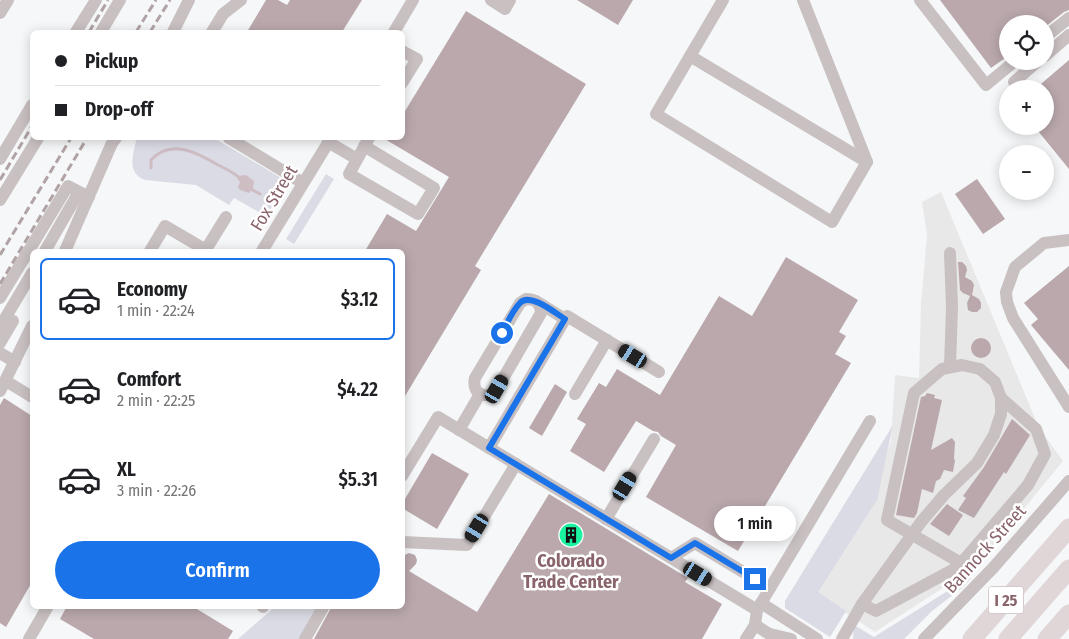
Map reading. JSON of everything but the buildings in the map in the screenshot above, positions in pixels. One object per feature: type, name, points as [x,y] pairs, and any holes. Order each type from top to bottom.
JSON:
[{"type":"highway","name":"I 25","points":[[972,639],[1069,528]]},
{"type":"highway","points":[[958,639],[1040,561]]},
{"type":"highway","points":[[1008,639],[1069,569]]},
{"type":"highway","points":[[1047,639],[1069,614]]},
{"type":"street","points":[[0,13],[8,0]]},
{"type":"street","points":[[77,30],[96,0]]},
{"type":"street","points":[[102,30],[120,0]]},
{"type":"street","points":[[174,30],[189,0]]},
{"type":"street","points":[[213,30],[223,14],[240,0]]},
{"type":"street","points":[[395,30],[413,0]]},
{"type":"street","points":[[491,0],[505,9],[510,0]]},
{"type":"street","points":[[723,0],[656,114],[832,222],[867,162]]},
{"type":"street","points":[[803,0],[867,162]]},
{"type":"street","points":[[920,0],[986,85],[1004,70]]},
{"type":"street","points":[[1054,30],[1069,18]]},
{"type":"street","points":[[1054,48],[1069,35]]},
{"type":"street","points":[[405,53],[417,59],[405,78]]},
{"type":"street","points":[[690,56],[867,162]]},
{"type":"street","points":[[1016,80],[1028,70]]},
{"type":"street","points":[[0,158],[30,108]]},
{"type":"street","points":[[0,200],[37,140]]},
{"type":"street","points":[[46,249],[114,140]]},
{"type":"street","points":[[232,140],[303,183]]},
{"type":"street","points":[[329,140],[357,160]]},
{"type":"street","name":"Fox Street","points":[[263,249],[329,140]]},
{"type":"street","points":[[367,142],[434,188],[418,214],[349,174],[367,142]]},
{"type":"street","points":[[0,298],[68,186],[81,193]]},
{"type":"street","points":[[67,249],[81,193]]},
{"type":"street","points":[[206,249],[226,217]]},
{"type":"street","points":[[151,249],[165,226],[202,249]]},
{"type":"street","points":[[1069,240],[1044,243],[1015,267],[1006,292],[1007,302],[1013,318],[1069,407]]},
{"type":"street","points":[[950,252],[952,307],[950,367]]},
{"type":"street","points":[[0,312],[30,261]]},
{"type":"street","points":[[0,327],[30,276]]},
{"type":"street","points":[[15,362],[1,352],[30,293]]},
{"type":"street","points":[[534,300],[541,310],[536,322],[497,389],[491,395],[480,394],[474,387],[475,378],[520,303],[526,299],[534,300],[565,319]]},
{"type":"street","points":[[489,448],[567,316],[659,372]]},
{"type":"street","points":[[30,330],[3,386],[30,396]]},
{"type":"street","points":[[575,394],[607,340]]},
{"type":"street","points":[[842,639],[862,604],[912,535],[944,495],[977,463],[994,435],[1000,414],[1001,398],[995,382],[980,369],[962,365],[942,369],[914,393],[887,520],[912,535],[961,563]]},
{"type":"street","points":[[459,430],[480,394]]},
{"type":"street","points":[[862,604],[876,611],[958,567],[1028,485],[1045,454],[1036,429],[1001,398]]},
{"type":"street","points":[[405,471],[438,417],[671,558],[759,606],[800,624],[824,639]]},
{"type":"street","points":[[746,639],[755,625],[759,606],[870,421]]},
{"type":"street","points":[[606,518],[654,438]]},
{"type":"street","points":[[405,542],[467,544],[516,464]]},
{"type":"street","name":"Bannock Street","points":[[924,639],[993,568],[1069,481]]},
{"type":"street","points":[[671,558],[695,543],[770,588]]},
{"type":"street","points":[[29,639],[46,609]]},
{"type":"street","points":[[305,639],[322,609]]},
{"type":"street","points":[[782,617],[817,639]]},
{"type":"street","points":[[755,625],[773,637],[791,639]]},
{"type":"shaded area","points":[[137,140],[217,140],[283,179],[286,185],[266,216],[234,198],[229,205],[196,185],[145,180],[135,173],[132,162]]},
{"type":"shaded area","points":[[326,174],[334,179],[294,244],[286,239]]},
{"type":"shaded area","points":[[246,175],[254,181],[253,188],[249,193],[240,190],[238,187],[240,182],[237,178],[238,176]]},
{"type":"shaded area","points":[[941,192],[1039,428],[1063,461],[978,565],[875,632],[814,592],[870,505],[891,441],[895,375],[919,378],[921,304],[927,235],[922,202]]},
{"type":"shaded area","points":[[893,425],[877,500],[818,592],[846,611],[830,637],[785,608],[785,601]]},
{"type":"shaded area","points":[[970,577],[962,588],[932,611],[904,639],[853,639],[854,625],[874,637]]},
{"type":"shaded area","points":[[273,609],[328,609],[310,639],[238,639]]},
{"type":"waterway","points":[[151,168],[151,160],[159,153],[167,150],[185,150],[202,156],[241,179]]},
{"type":"waterway","points":[[249,188],[260,194]]},
{"type":"railway","points":[[90,30],[108,0]]},
{"type":"railway","points":[[137,30],[156,0]]},
{"type":"railway","points":[[151,30],[170,0]]},
{"type":"railway","points":[[0,180],[30,129]]},
{"type":"railway","points":[[0,255],[70,140]]},
{"type":"railway","points":[[0,284],[86,140]]},
{"type":"place","name":"Colorado Trade Center","points":[[571,535]]},
{"type":"route","points":[[502,333],[520,303],[526,299],[534,300],[565,319],[489,448],[671,558],[695,543],[755,579]]}]
